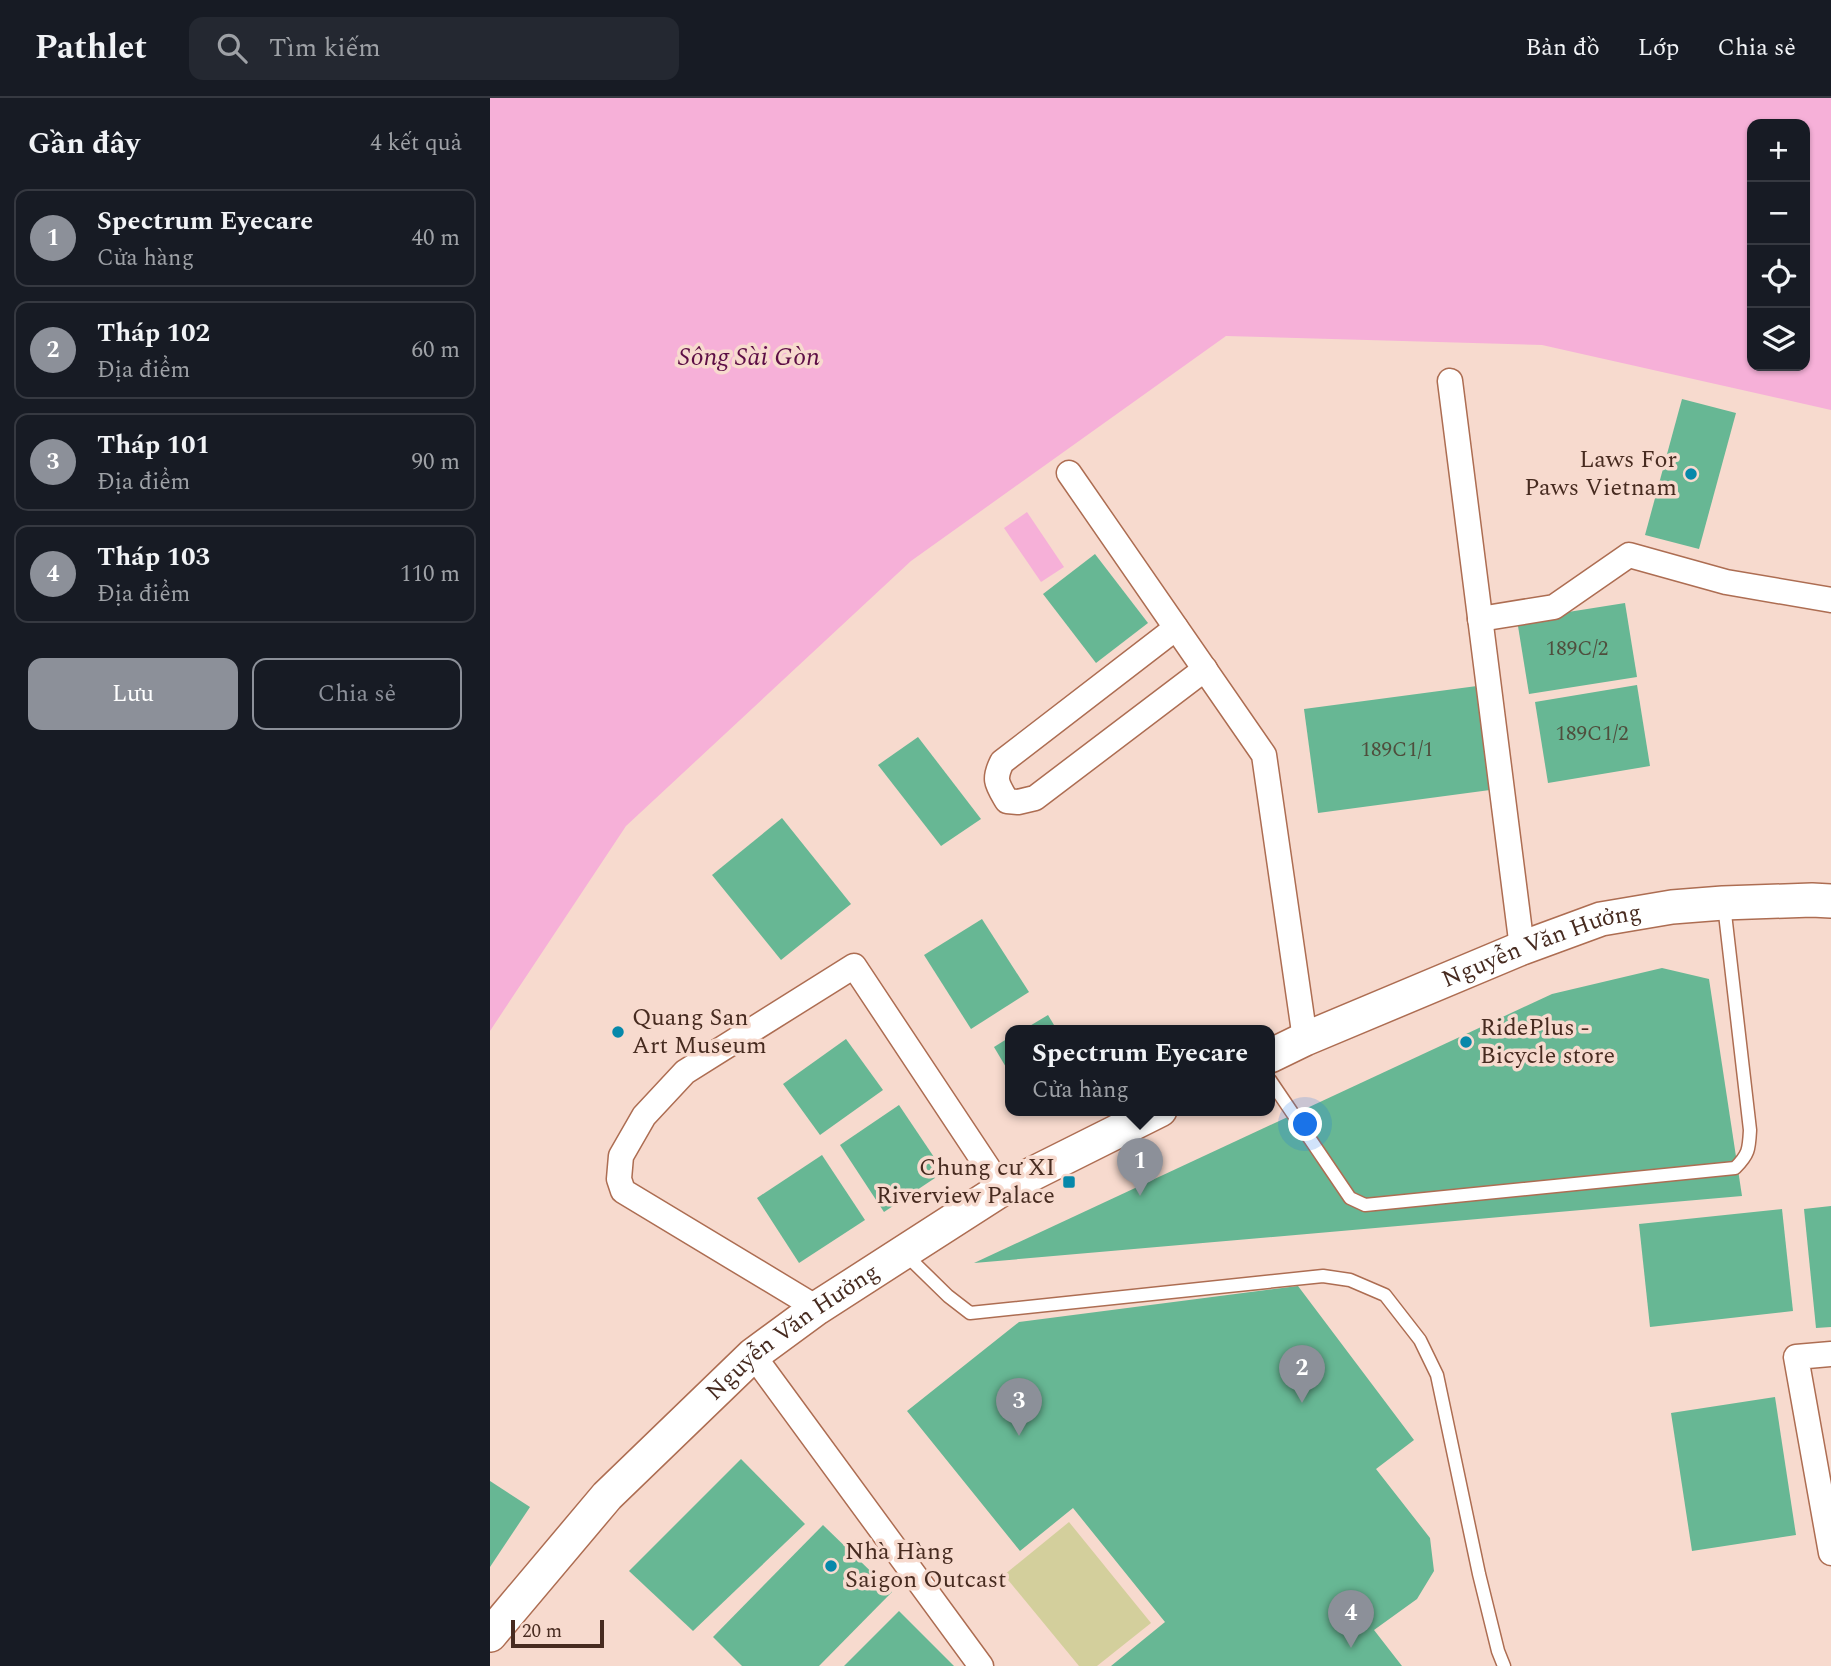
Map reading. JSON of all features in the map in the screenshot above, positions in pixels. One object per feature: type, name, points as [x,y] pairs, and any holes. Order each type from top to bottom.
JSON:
[{"type":"main road","name":"Nguyễn Văn Hưởng","points":[[1275,1053],[1522,947],[1601,919],[1672,907],[1723,903],[1831,901]]},
{"type":"main road","name":"Nguyễn Văn Hưởng","points":[[490,1635],[607,1496],[753,1355],[817,1308],[1002,1189],[1148,1116]]},
{"type":"street","points":[[1450,381],[1522,947]]},
{"type":"street","points":[[1069,473],[1264,755],[1305,1039]]},
{"type":"street","points":[[1480,620],[1553,607],[1629,555],[1726,582],[1831,600]]},
{"type":"street","points":[[1176,628],[1002,762],[996,774],[998,786],[1007,801],[1018,803],[1035,797],[1205,669]]},
{"type":"street","points":[[817,1308],[623,1191],[619,1178],[621,1156],[645,1116],[685,1072],[854,966],[1002,1189]]},
{"type":"street","points":[[1831,1354],[1796,1357],[1831,1553]]},
{"type":"street","points":[[753,1355],[981,1666]]},
{"type":"lane","points":[[1275,1089],[1350,1198],[1365,1205],[1735,1168],[1749,1150],[1750,1130],[1723,903]]},
{"type":"lane","points":[[904,1253],[948,1296],[970,1313],[1323,1276],[1350,1280],[1385,1295],[1420,1340],[1437,1375],[1479,1574],[1504,1666]]},
{"type":"shaded area","points":[[1069,1522],[1151,1623],[1097,1666],[1079,1666],[1004,1575]]},
{"type":"water","name":"Sông Sài Gòn","points":[[490,98],[1831,98],[1831,410],[1542,345],[1226,336],[911,561],[626,826],[490,1031]]},
{"type":"water","points":[[1027,512],[1064,567],[1041,582],[1004,528]]},
{"type":"building","name":"Laws For Paws Vietnam","points":[[1682,399],[1736,413],[1699,549],[1645,535]]},
{"type":"building","points":[[1095,554],[1148,623],[1096,663],[1043,594]]},
{"type":"building","points":[[1625,603],[1637,677],[1529,694],[1517,620]]},
{"type":"building","points":[[1637,685],[1650,766],[1548,783],[1535,702]]},
{"type":"building","points":[[1477,686],[1490,790],[1318,813],[1304,709]]},
{"type":"building","points":[[918,737],[981,819],[941,846],[878,765]]},
{"type":"building","points":[[782,818],[851,904],[781,960],[712,875]]},
{"type":"building","points":[[982,919],[1029,992],[971,1029],[924,955]]},
{"type":"building","points":[[1662,968],[1709,979],[1742,1196],[974,1263],[1552,994]]},
{"type":"building","points":[[1048,1015],[1054,1025],[1031,1025]]},
{"type":"building","points":[[846,1039],[883,1090],[820,1135],[783,1084]]},
{"type":"building","points":[[1005,1040],[1005,1066],[994,1047]]},
{"type":"building","points":[[899,1105],[944,1172],[884,1212],[840,1145]]},
{"type":"building","points":[[822,1155],[865,1220],[799,1263],[757,1198]]},
{"type":"building","points":[[1831,1206],[1831,1327],[1816,1328],[1804,1209]]},
{"type":"building","points":[[1782,1209],[1793,1311],[1650,1327],[1639,1224]]},
{"type":"building","points":[[1298,1286],[1414,1440],[1376,1469],[1430,1538],[1434,1571],[1417,1599],[1374,1630],[1402,1666],[1111,1666],[1165,1622],[1073,1508],[1020,1551],[907,1411],[1019,1322]]},
{"type":"building","points":[[1775,1397],[1796,1535],[1692,1551],[1671,1413]]},
{"type":"building","points":[[741,1459],[805,1524],[693,1631],[629,1571]]},
{"type":"building","points":[[490,1481],[530,1507],[490,1567]]},
{"type":"building","points":[[823,1525],[892,1592],[819,1666],[742,1666],[713,1637]]},
{"type":"building","points":[[899,1611],[954,1666],[844,1666]]},
{"type":"place","name":"Laws For Paws Vietnam","points":[[1691,474]]},
{"type":"place","name":"Quang San Art Museum","points":[[618,1032]]},
{"type":"place","name":"RidePlus - Bicycle store","points":[[1466,1042]]},
{"type":"place","name":"Chung cư XI Riverview Palace","points":[[1069,1182]]},
{"type":"place","name":"Spectrum Eyecare","points":[[1140,1196]]},
{"type":"place","name":"Tháp 102","points":[[1302,1403]]},
{"type":"place","name":"Tháp 101","points":[[1019,1436]]},
{"type":"place","name":"Nhà Hàng Saigon Outcast","points":[[831,1566]]},
{"type":"place","name":"Tháp 103","points":[[1351,1648]]}]
